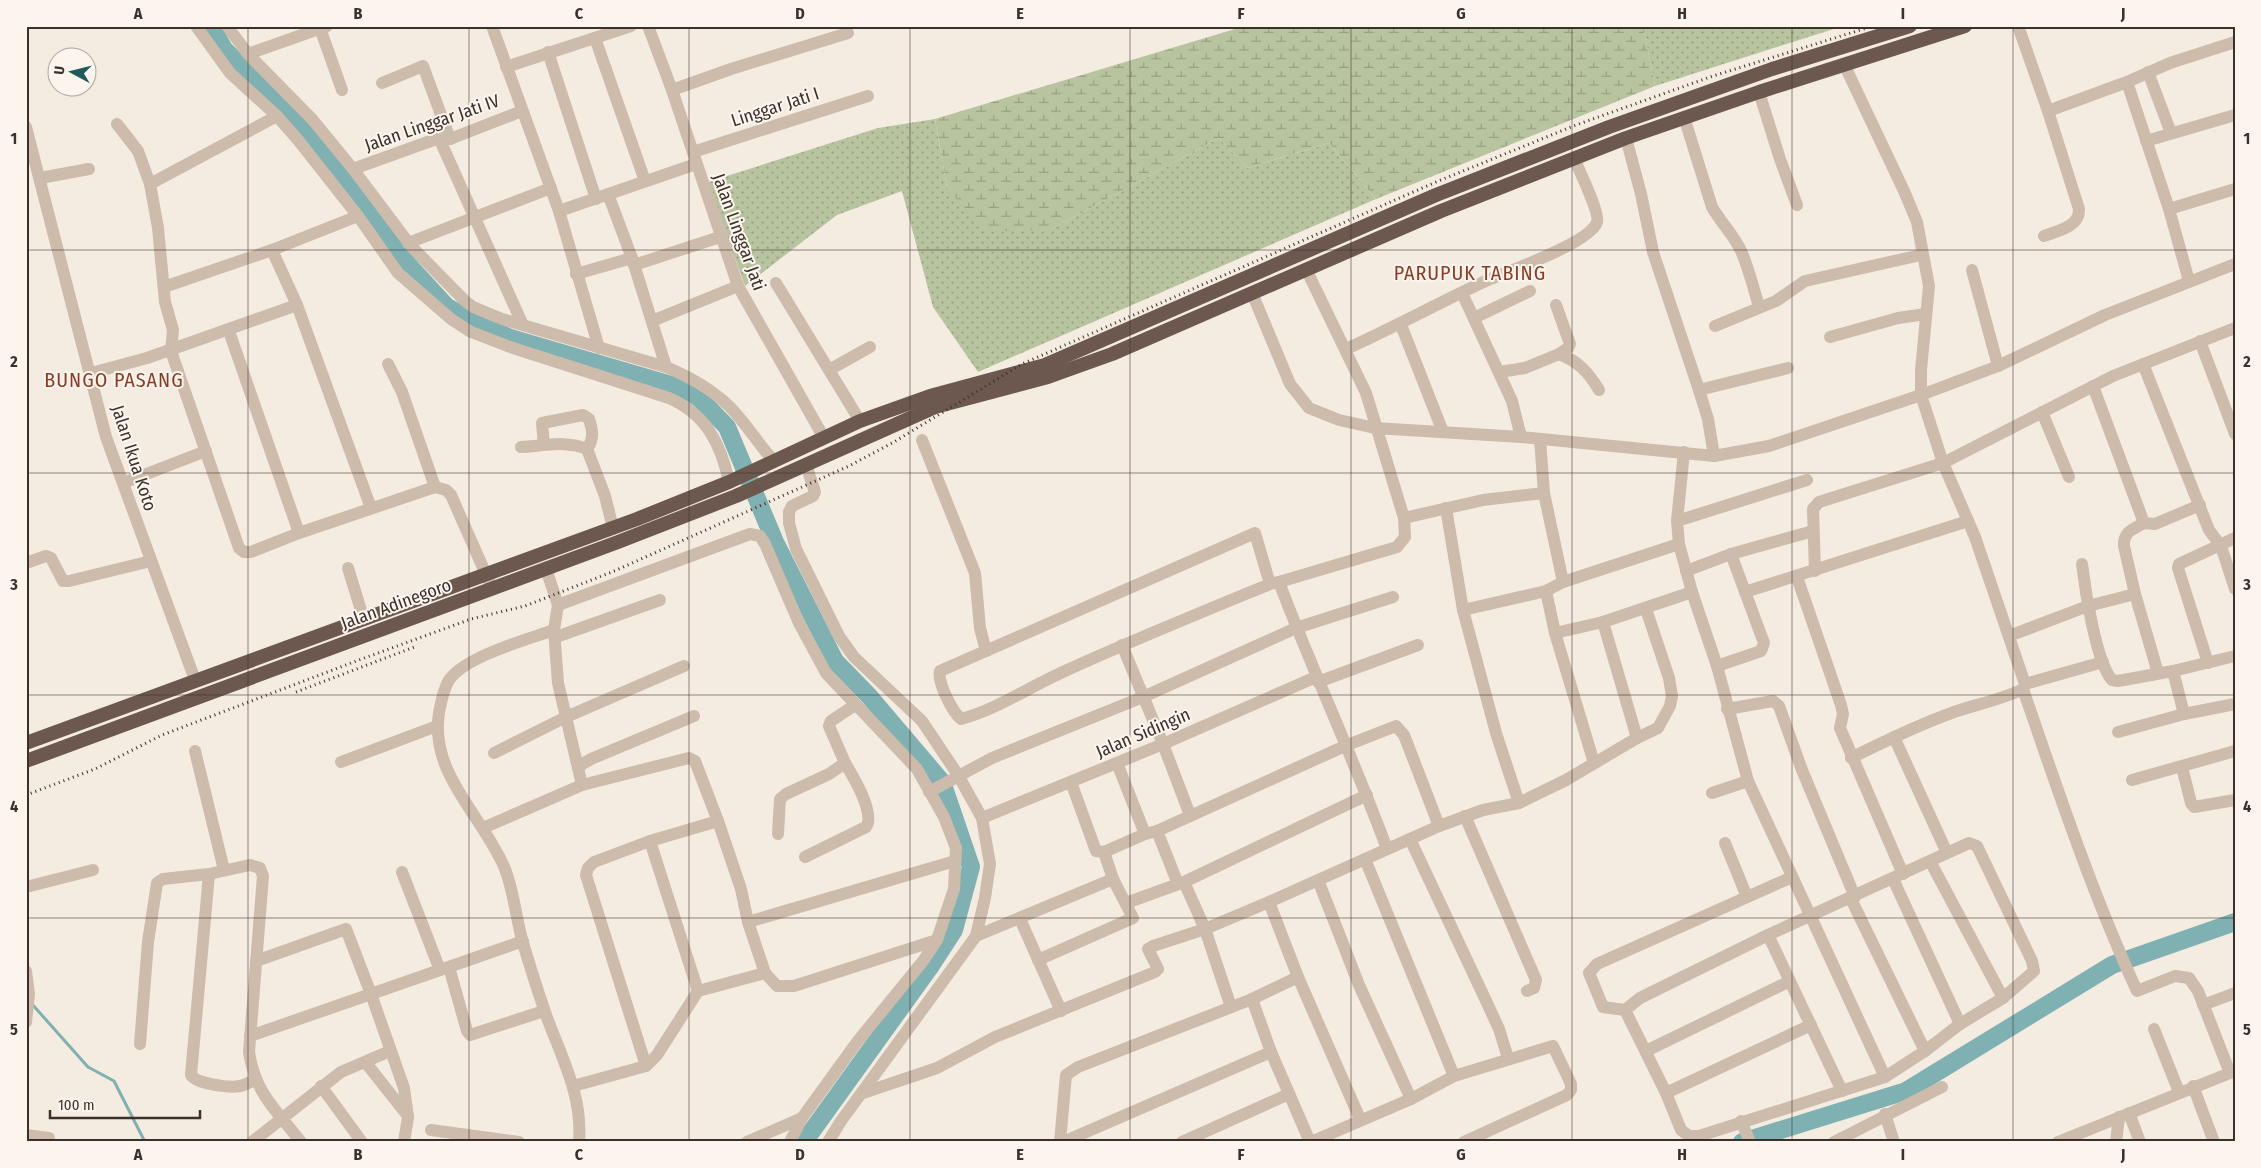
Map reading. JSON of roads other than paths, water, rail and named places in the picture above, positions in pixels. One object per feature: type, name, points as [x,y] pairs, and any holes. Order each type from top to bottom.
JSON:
[{"type":"highway","points":[[1046,371],[1436,195],[1609,127],[1772,69],[1910,26]]},
{"type":"highway","points":[[1046,371],[1112,354],[1441,211],[1626,138],[1778,85],[1965,26]]},
{"type":"highway","points":[[1772,69],[1778,85]]},
{"type":"highway","points":[[1436,195],[1441,211]]},
{"type":"highway","name":"Jalan Adinegoro","points":[[26,744],[195,680],[364,620],[490,582],[546,569],[618,542],[639,526],[730,481],[860,421],[930,396],[1046,371]]},
{"type":"highway","name":"Jalan Adinegoro","points":[[26,761],[490,582],[613,528],[639,526],[736,496],[935,407],[1046,371]]},
{"type":"highway","points":[[613,528],[618,535],[618,542]]},
{"type":"street","points":[[196,26],[230,73],[277,116],[298,140],[358,216],[398,273],[451,318],[471,332],[542,359],[669,398],[686,406],[710,429],[724,460],[730,481]]},
{"type":"street","points":[[228,26],[248,54],[312,119],[353,169],[408,243],[473,308],[502,319],[522,323],[666,367],[700,383],[730,407],[772,462]]},
{"type":"street","points":[[492,26],[559,211],[599,348]]},
{"type":"street","name":"Jalan Linggar Jati IV","points":[[506,67],[631,26]]},
{"type":"street","name":"Jalan Linggar Jati","points":[[648,26],[672,90],[738,286],[824,438]]},
{"type":"street","points":[[2018,26],[2048,111],[2080,212],[2078,219],[2072,225],[2044,236]]},
{"type":"street","points":[[248,54],[323,27],[342,90]]},
{"type":"street","points":[[672,90],[731,69],[848,33]]},
{"type":"street","points":[[595,38],[646,181]]},
{"type":"street","points":[[2048,111],[2148,72],[2235,42]]},
{"type":"street","points":[[548,52],[602,196],[633,262],[666,367]]},
{"type":"street","points":[[1844,64],[1917,222],[1929,286],[1921,370],[1921,396],[1943,463],[1968,521],[2009,636],[2065,812],[2108,926],[2137,991],[2175,976],[2185,976],[2193,982],[2232,1072],[2193,1086],[2058,1142]]},
{"type":"street","points":[[382,83],[423,66],[444,138],[474,216],[522,323]]},
{"type":"street","points":[[2148,72],[2171,134]]},
{"type":"street","points":[[2126,82],[2169,209],[2189,281]]},
{"type":"street","points":[[1759,92],[1797,205]]},
{"type":"street","name":"Linggar Jati I","points":[[559,211],[646,181],[694,158],[868,96]]},
{"type":"street","name":"Jalan Linggar Jati IV","points":[[353,169],[522,111]]},
{"type":"street","points":[[2146,141],[2235,115]]},
{"type":"street","points":[[150,184],[277,116]]},
{"type":"street","points":[[1684,117],[1712,207],[1717,216],[1724,222],[1742,253],[1759,307]]},
{"type":"street","points":[[117,124],[138,152],[150,184],[158,228],[165,302],[173,330],[170,351],[239,548],[244,552],[251,552],[299,532],[435,487],[446,490],[451,495],[490,582]]},
{"type":"street","name":"Jalan Ikua Koto","points":[[26,126],[91,372],[106,437],[195,680]]},
{"type":"street","points":[[1626,138],[1641,194],[1653,252],[1699,390],[1714,456]]},
{"type":"street","points":[[1346,349],[1400,325],[1491,279],[1541,260],[1574,242],[1595,226],[1598,220],[1596,210],[1574,158]]},
{"type":"street","points":[[40,178],[89,169]]},
{"type":"street","points":[[408,243],[474,216],[551,188]]},
{"type":"street","points":[[2169,209],[2235,189]]},
{"type":"street","points":[[164,287],[272,250],[358,216]]},
{"type":"street","points":[[576,274],[633,262],[720,237]]},
{"type":"street","points":[[272,250],[297,305],[371,508]]},
{"type":"street","points":[[1715,326],[1776,301],[1805,281],[1922,255]]},
{"type":"street","points":[[1252,293],[1290,384],[1309,408],[1340,420],[1375,428],[1521,437],[1714,456],[1768,446],[1921,396],[1998,366],[2105,315],[2234,265]]},
{"type":"street","points":[[1306,269],[1366,393],[1375,428],[1404,518],[1405,537],[1397,547],[1274,583],[1122,646],[976,715],[961,719],[954,712],[939,673],[1255,533],[1274,583],[1296,628],[1367,795],[1387,849]]},
{"type":"street","points":[[1972,270],[1998,366]]},
{"type":"street","points":[[776,283],[860,421]]},
{"type":"street","points":[[652,321],[738,286]]},
{"type":"street","points":[[1474,318],[1530,291]]},
{"type":"street","points":[[1462,293],[1512,402],[1521,437]]},
{"type":"street","points":[[91,372],[170,351],[297,305]]},
{"type":"street","points":[[1499,372],[1525,368],[1559,354],[1568,348],[1570,344],[1556,305]]},
{"type":"street","points":[[1830,337],[1898,318],[1926,314]]},
{"type":"street","points":[[1400,325],[1442,432]]},
{"type":"street","points":[[1815,570],[1813,509],[1819,502],[1943,463],[2093,386],[2235,328]]},
{"type":"street","points":[[226,330],[230,334],[299,532]]},
{"type":"street","points":[[2200,341],[2235,434]]},
{"type":"street","points":[[829,370],[870,347]]},
{"type":"street","points":[[1559,354],[1574,359],[1592,377],[1599,390]]},
{"type":"street","points":[[388,364],[402,392],[435,487]]},
{"type":"street","points":[[2143,364],[2209,530],[2220,546],[2235,589]]},
{"type":"street","points":[[1699,390],[1788,368]]},
{"type":"street","points":[[2093,386],[2144,523]]},
{"type":"street","points":[[2042,412],[2069,477]]},
{"type":"street","points":[[544,446],[542,423],[583,415],[589,419],[593,434],[592,441],[587,449]]},
{"type":"street","points":[[1540,439],[1544,493],[1563,582]]},
{"type":"street","points":[[922,440],[975,573],[979,620],[986,651]]},
{"type":"street","points":[[521,447],[561,444],[580,446],[587,449],[605,496],[613,528]]},
{"type":"street","points":[[123,483],[206,451]]},
{"type":"street","points":[[1684,452],[1677,521],[1679,544],[1692,592],[1717,666],[1727,709],[1748,781],[1885,1076]]},
{"type":"street","points":[[806,464],[816,492],[813,496],[792,506],[789,512],[789,523],[796,549],[839,636],[854,657],[876,679],[898,696],[922,722],[982,818],[990,864],[985,898],[976,936],[906,1030],[863,1093],[840,1121],[828,1142]]},
{"type":"street","points":[[1677,521],[1807,480]]},
{"type":"street","points":[[1404,518],[1483,500],[1544,493]]},
{"type":"street","points":[[2158,673],[2135,594],[2124,538],[2127,532],[2144,523],[2155,524],[2200,505]]},
{"type":"street","points":[[1446,508],[1463,610],[1496,733],[1520,803]]},
{"type":"street","points":[[1745,592],[1968,521]]},
{"type":"street","points":[[1686,571],[1732,554],[1813,531]]},
{"type":"street","points":[[558,606],[750,534],[760,536],[766,544],[799,623],[826,673],[917,769],[931,791],[951,833],[956,848],[954,889],[937,940],[923,961],[858,1042],[802,1118],[790,1142]]},
{"type":"street","points":[[2208,663],[2178,568],[2179,564],[2184,560],[2235,538]]},
{"type":"street","points":[[1463,610],[1546,590],[1563,582],[1679,544]]},
{"type":"street","points":[[1717,666],[1761,651],[1764,643],[1732,554]]},
{"type":"street","points":[[26,563],[46,556],[51,558],[63,581],[69,581],[151,561]]},
{"type":"street","points":[[2082,564],[2088,606],[2103,662],[2108,676],[2112,680],[2118,681],[2174,671],[2235,656]]},
{"type":"street","points":[[348,568],[364,620]]},
{"type":"street","points":[[546,569],[558,606],[555,633],[557,674],[582,785]]},
{"type":"street","points":[[1797,576],[1843,714],[1840,728],[1898,876],[1960,1024]]},
{"type":"street","points":[[1546,590],[1555,633],[1594,763]]},
{"type":"street","points":[[1555,633],[1603,622],[1692,592]]},
{"type":"street","points":[[2009,636],[2088,606],[2135,594]]},
{"type":"street","points":[[931,791],[992,758],[1142,698],[1296,628],[1393,597]]},
{"type":"street","points":[[579,1142],[580,1117],[573,1086],[544,1010],[523,941],[508,876],[499,855],[460,795],[447,770],[440,752],[437,726],[445,689],[450,679],[478,658],[660,600]]},
{"type":"street","points":[[863,1093],[937,1068],[995,1037],[1155,972],[1158,969],[1148,949],[1269,902],[1465,816],[1520,803],[1566,780],[1658,728],[1670,706],[1672,696],[1669,678],[1646,609]]},
{"type":"street","points":[[1603,622],[1638,738]]},
{"type":"street","name":"Jalan Sidingin","points":[[982,818],[1317,679],[1418,645]]},
{"type":"street","points":[[1122,646],[1142,698],[1164,744],[1190,815]]},
{"type":"street","points":[[1851,758],[1894,737],[1955,712],[2007,698],[2024,687],[2103,662]]},
{"type":"street","points":[[494,753],[566,717],[684,666]]},
{"type":"street","points":[[2174,671],[2184,714]]},
{"type":"street","points":[[1727,709],[1773,701],[1779,706],[1802,770],[1853,898],[1926,1051]]},
{"type":"street","points":[[2118,732],[2184,714],[2235,704]]},
{"type":"street","points":[[805,857],[866,827],[868,823],[867,808],[857,783],[845,763],[830,726],[831,721],[855,705]]},
{"type":"street","points":[[579,766],[591,759],[694,716]]},
{"type":"street","points":[[341,762],[437,726]]},
{"type":"street","points":[[1071,782],[1094,847],[1096,851],[1104,852],[1345,746],[1391,727],[1400,728],[1440,826]]},
{"type":"street","points":[[1894,737],[1947,853]]},
{"type":"street","points":[[196,751],[224,870]]},
{"type":"street","points":[[2132,780],[2235,751]]},
{"type":"street","points":[[483,828],[582,785],[690,758],[695,760],[718,821],[741,889],[748,922],[764,973],[777,986],[794,986],[937,940]]},
{"type":"street","points":[[778,834],[780,799],[786,794],[829,774],[845,763]]},
{"type":"street","points":[[1117,763],[1151,832],[1205,928],[1231,1007]]},
{"type":"street","points":[[2182,767],[2191,803],[2194,807],[2235,800]]},
{"type":"street","points":[[1712,793],[1748,781]]},
{"type":"street","points":[[1126,902],[1181,883],[1367,795]]},
{"type":"street","points":[[1465,816],[1536,980],[1534,988],[1527,990]]},
{"type":"street","points":[[646,1066],[586,875],[588,868],[594,862],[650,841],[718,821]]},
{"type":"street","points":[[1410,839],[1488,1004],[1499,1029],[1508,1058]]},
{"type":"street","points":[[650,841],[698,990]]},
{"type":"street","points":[[1725,843],[1747,897]]},
{"type":"street","points":[[1625,1010],[1666,1093],[1681,1130],[1689,1136],[1699,1136],[1885,1076],[1926,1051],[1960,1024],[2002,998],[2032,974],[2034,966],[2032,961],[1977,846],[1969,843],[1768,936],[1640,998],[1625,1010],[1603,1007],[1590,979],[1591,968],[1596,964],[1792,876]]},
{"type":"street","points":[[1038,960],[1133,918],[1113,879],[1104,852]]},
{"type":"street","points":[[1365,859],[1454,1076]]},
{"type":"street","points":[[748,922],[955,860]]},
{"type":"street","points":[[1930,861],[2002,998]]},
{"type":"street","points":[[140,1044],[149,933],[156,883],[163,879],[209,874],[250,865],[260,868],[263,876],[249,1052],[255,1080],[261,1093],[301,1142]]},
{"type":"street","points":[[26,887],[93,870]]},
{"type":"street","points":[[402,872],[470,1035],[544,1010]]},
{"type":"street","points":[[209,874],[191,1074],[197,1080],[233,1087],[242,1086],[255,1080]]},
{"type":"street","points":[[976,936],[1113,879]]},
{"type":"street","points":[[1318,880],[1359,985],[1410,1099]]},
{"type":"street","points":[[1269,902],[1298,977],[1360,1119]]},
{"type":"street","points":[[1020,919],[1061,1011]]},
{"type":"street","points":[[256,961],[346,929],[404,1088],[408,1116],[404,1142]]},
{"type":"street","points":[[1768,936],[1842,1091]]},
{"type":"street","points":[[250,1036],[523,941]]},
{"type":"street","points":[[26,971],[29,994],[27,1016]]},
{"type":"street","points":[[573,1086],[646,1066],[662,1048],[698,990],[764,973]]},
{"type":"street","points":[[1271,1052],[1062,1142],[1066,1075],[1078,1067],[1252,999],[1298,977]]},
{"type":"street","points":[[1646,1051],[1790,981]]},
{"type":"street","points":[[2203,1005],[2235,993]]},
{"type":"street","points":[[1252,999],[1271,1052],[1310,1142],[1410,1099],[1454,1076],[1508,1058],[1553,1046],[1571,1084],[1571,1090],[1561,1099],[1464,1142]]},
{"type":"street","points":[[1666,1093],[1811,1025]]},
{"type":"street","points":[[2154,1029],[2179,1092]]},
{"type":"street","points":[[252,1142],[341,1072],[366,1063],[390,1051]]},
{"type":"street","points":[[366,1063],[408,1116]]},
{"type":"street","points":[[321,1086],[362,1142]]},
{"type":"street","points":[[2193,1086],[2214,1142]]},
{"type":"street","points":[[1834,1142],[1885,1114],[1942,1087]]},
{"type":"street","points":[[1182,1142],[1289,1094]]},
{"type":"street","points":[[1885,1114],[1894,1142]]},
{"type":"street","points":[[2116,1142],[2124,1115]]},
{"type":"street","points":[[2124,1115],[2140,1142]]},
{"type":"street","points":[[747,1142],[802,1118]]},
{"type":"street","points":[[1741,1121],[1748,1137]]},
{"type":"street","points":[[432,1130],[519,1142]]},
{"type":"street","points":[[26,1135],[49,1138]]},
{"type":"waterway","points":[[211,26],[224,49],[313,139],[404,260],[447,307],[510,338],[681,388],[699,398],[727,427],[775,542],[835,661],[869,696],[942,782],[971,867],[954,930],[930,967],[804,1142]]},
{"type":"waterway","points":[[1742,1142],[1906,1091],[2112,965],[2235,922]]},
{"type":"waterway","points":[[31,1003],[88,1067],[114,1081],[145,1142]]},
{"type":"railway","points":[[26,795],[95,769],[162,735],[359,660],[471,619],[525,606],[612,572],[849,466],[894,442],[1022,364],[1436,182],[1576,125],[1713,76],[1873,26]]},
{"type":"railway","points":[[296,692],[417,646]]},
{"type":"district","name":"PARUPUK TABING","points":[[1470,273]]},
{"type":"district","name":"BUNGO PASANG","points":[[114,380]]}]
